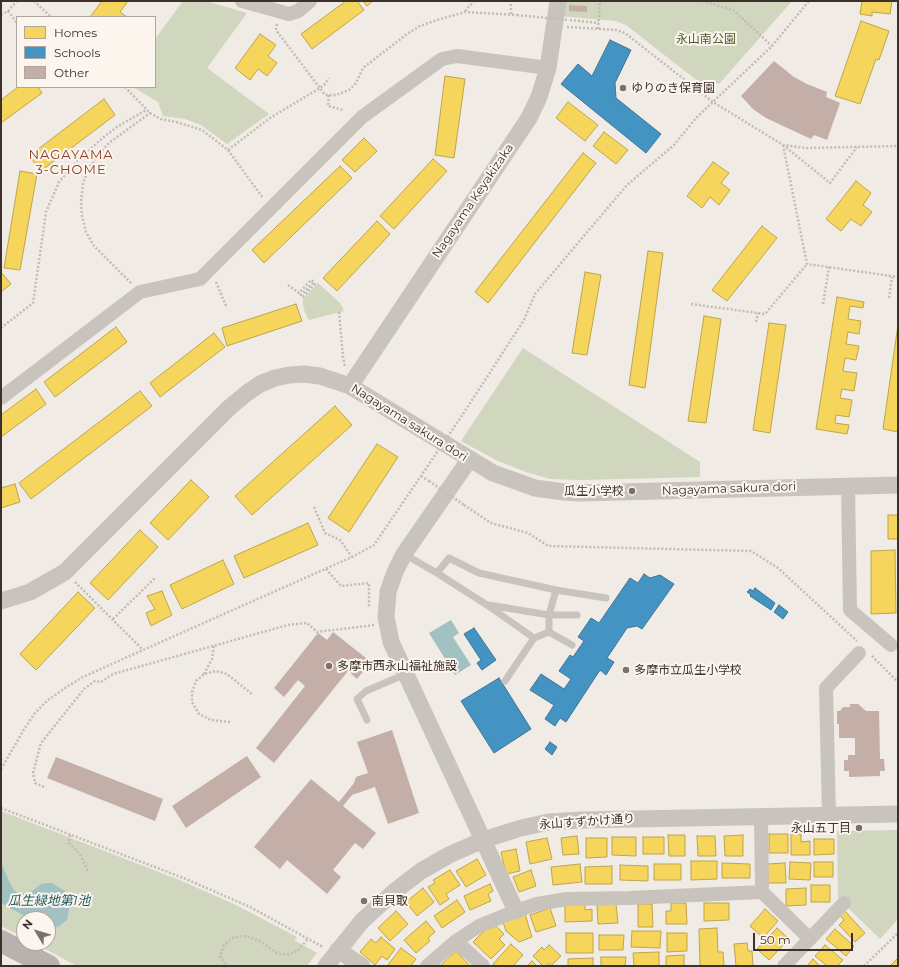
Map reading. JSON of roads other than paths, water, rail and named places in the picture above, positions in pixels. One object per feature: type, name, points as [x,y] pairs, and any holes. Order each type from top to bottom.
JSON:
[{"type":"main road","points":[[1,941],[49,966]]},
{"type":"street","points":[[242,1],[289,14],[298,11],[310,1]]},
{"type":"street","name":"Nagayama Keyakizaka","points":[[350,386],[529,118],[539,97],[561,23],[558,1]]},
{"type":"street","points":[[1,398],[140,292],[200,279],[362,117],[442,59],[457,56],[548,68]]},
{"type":"street","name":"Nagayama sakura dori","points":[[1,601],[30,592],[65,572],[230,407],[260,384],[289,374],[320,376],[350,386],[469,460],[493,473],[517,483],[535,488],[564,492],[898,485]]},
{"type":"street","points":[[469,460],[404,554],[388,592],[386,617],[391,642],[516,911]]},
{"type":"street","points":[[848,486],[850,610],[890,645]]},
{"type":"street","points":[[829,815],[826,688],[862,650]]},
{"type":"street","name":"永山すずかけ通り","points":[[326,966],[331,949],[394,892],[421,871],[483,840],[521,828],[549,822],[582,820],[898,814]]},
{"type":"street","points":[[761,816],[762,892],[810,939]]},
{"type":"street","points":[[427,966],[456,942],[479,926],[538,904],[567,899],[629,898],[762,892]]},
{"type":"street","points":[[784,966],[844,903]]},
{"type":"street","points":[[456,942],[483,966]]},
{"type":"street","points":[[331,949],[362,966]]},
{"type":"lane","points":[[404,554],[487,605],[534,638]]},
{"type":"lane","points":[[437,573],[449,558],[479,573],[556,590],[606,598]]},
{"type":"lane","points":[[549,632],[549,615],[556,590]]},
{"type":"lane","points":[[487,605],[549,615],[577,615]]},
{"type":"lane","points":[[505,681],[534,638],[549,632],[572,644]]},
{"type":"lane","points":[[367,720],[357,699],[366,691],[406,674]]},
{"type":"water","points":[[451,620],[459,633],[453,637],[471,665],[455,675],[429,633]]},
{"type":"water","name":"瓜生緑地第1池","points":[[1,863],[14,890],[19,894],[31,892],[41,884],[52,883],[65,891],[71,900],[67,920],[58,927],[56,927],[56,911],[16,911],[1,903]]},
{"type":"place","name":"ゆりのき保育園","points":[[623,88]]},
{"type":"place","name":"瓜生小学校","points":[[632,491]]},
{"type":"place","name":"多摩市西永山福祉施設","points":[[329,666]]},
{"type":"place","name":"多摩市立瓜生小学校","points":[[626,670]]},
{"type":"place","name":"永山五丁目","points":[[859,828]]},
{"type":"place","name":"南貝取","points":[[364,901]]},
{"type":"district","name":"NAGAYAMA 3-CHOME","points":[[71,162]]},
{"type":"park label","name":"永山南公園","points":[[706,39]]}]
